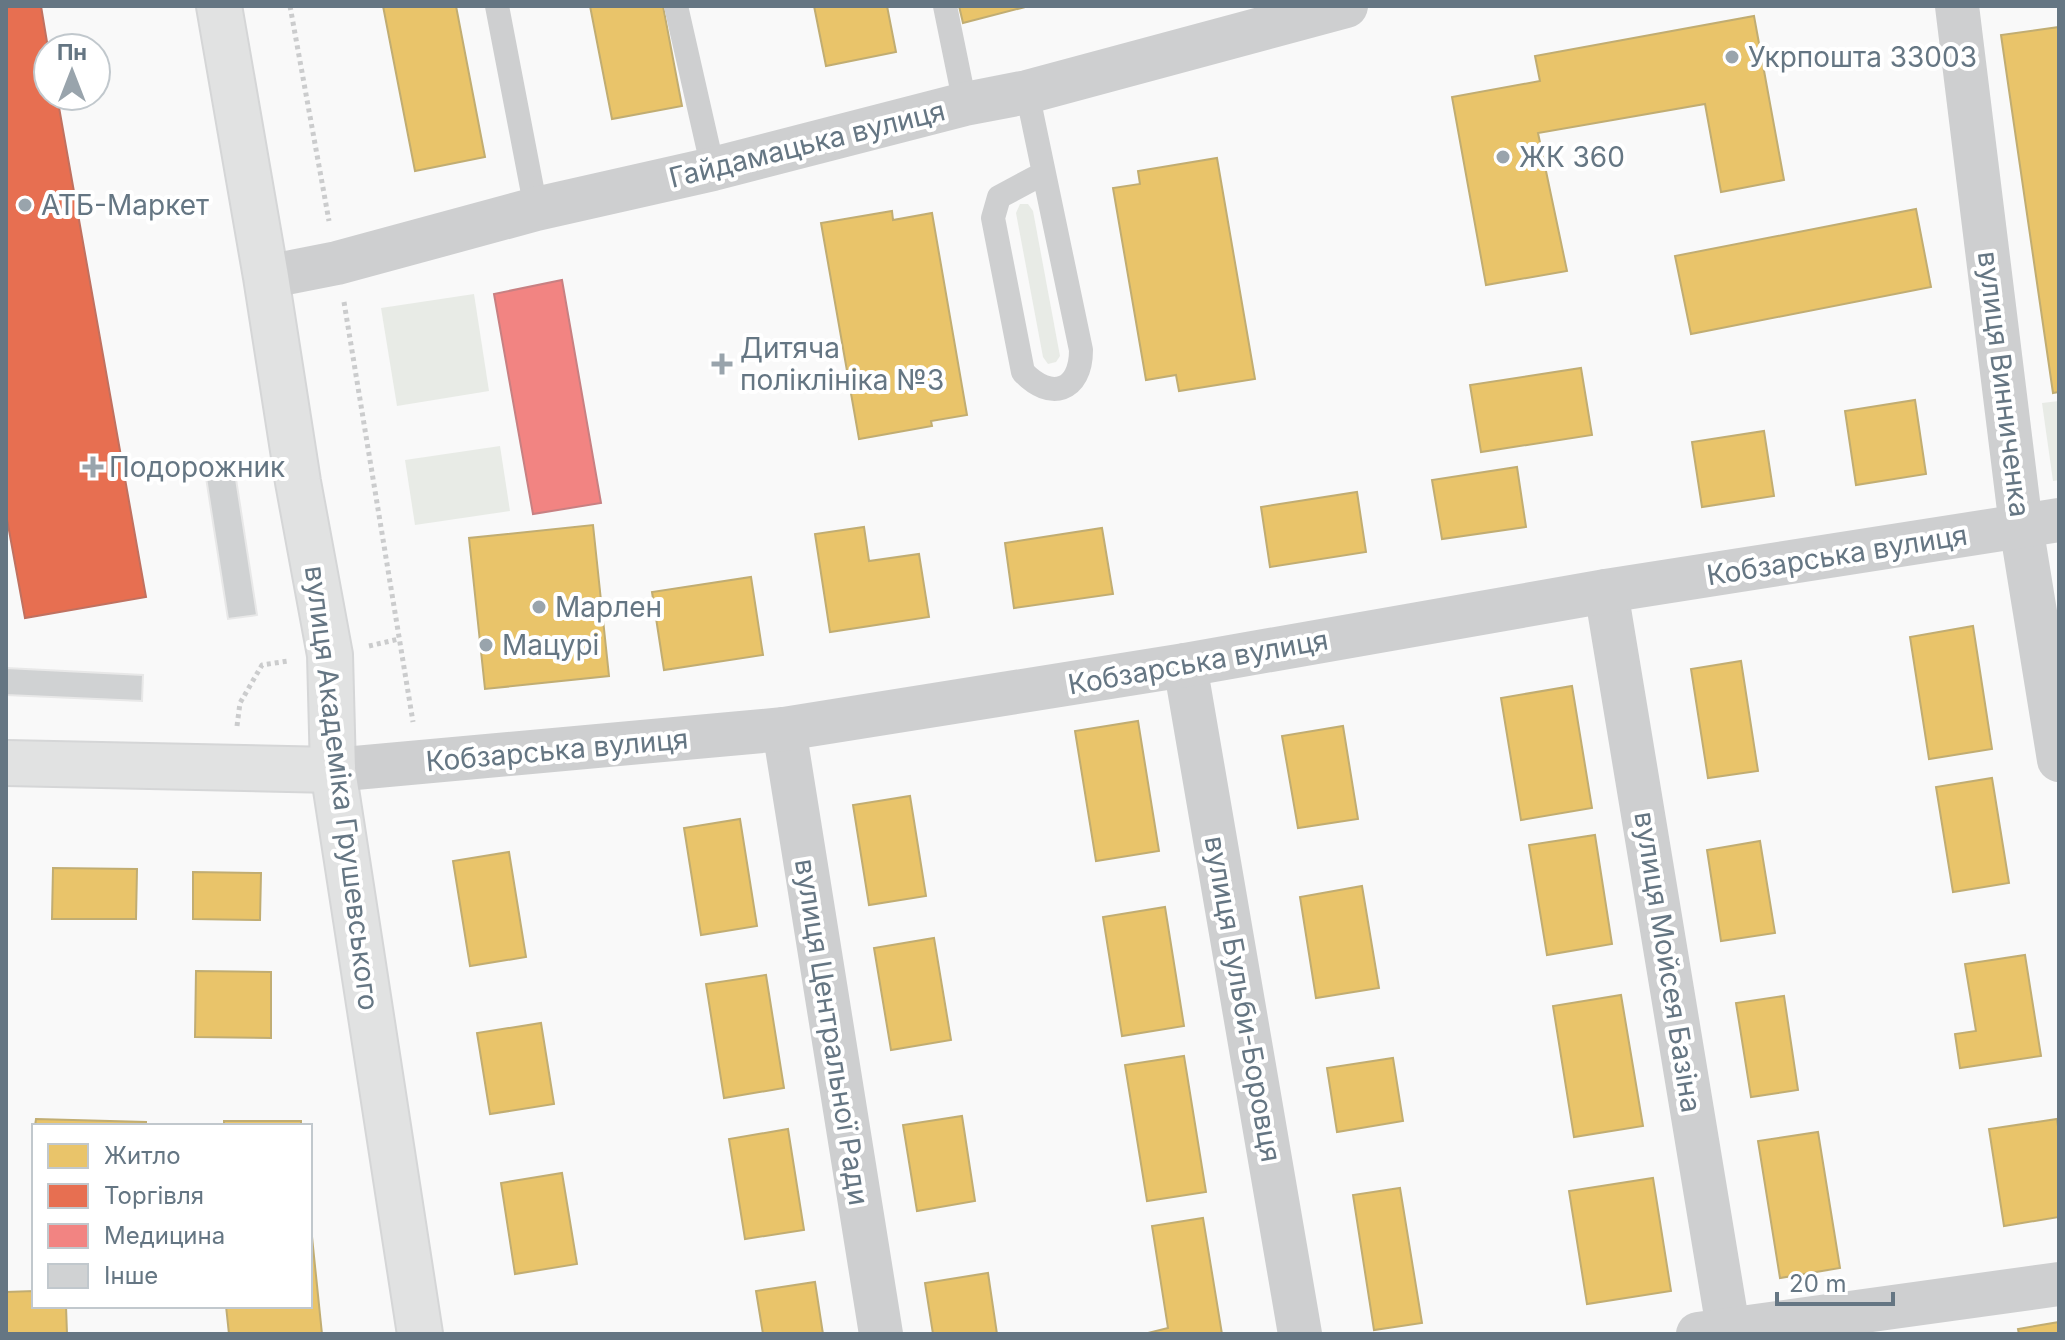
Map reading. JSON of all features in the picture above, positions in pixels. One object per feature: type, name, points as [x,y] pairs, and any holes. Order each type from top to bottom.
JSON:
[{"type":"main road","name":"вулиця Академіка Грушевського","points":[[219,6],[330,655],[333,770],[420,1334]]},
{"type":"main road","points":[[6,763],[333,770]]},
{"type":"street","name":"Гайдамацька вулиця","points":[[266,277],[337,263],[536,209],[713,169],[965,104],[1027,92],[1346,6]]},
{"type":"street","name":"вулиця Винниченка","points":[[1957,6],[2040,523],[2059,760]]},
{"type":"street","name":"Кобзарська вулиця","points":[[333,770],[784,729],[1185,665],[1606,591],[2040,523]]},
{"type":"street","name":"вулиця Мойсея Базіна","points":[[1606,591],[1719,1332]]},
{"type":"street","name":"вулиця Бульби-Боровця","points":[[1185,665],[1300,1334]]},
{"type":"street","name":"вулиця Центральної Ради","points":[[784,729],[881,1334]]},
{"type":"street","points":[[1719,1332],[2059,1284]]},
{"type":"lane","points":[[497,6],[536,209]]},
{"type":"lane","points":[[676,6],[713,169]]},
{"type":"lane","points":[[945,6],[965,104]]},
{"type":"lane","points":[[1027,92],[1081,350],[1081,364],[1076,377],[1066,386],[1051,390],[1034,384],[1023,372],[993,218],[999,197],[1042,174]]},
{"type":"path","points":[[290,6],[337,263],[420,763]]},
{"type":"path","points":[[240,767],[236,733],[240,703],[262,665],[330,655],[399,639]]},
{"type":"shaded area","points":[[1020,204],[1028,204],[1033,211],[1060,356],[1056,362],[1048,364],[1043,357],[1016,213]]},
{"type":"shaded area","points":[[474,294],[489,391],[397,406],[381,308]]},
{"type":"shaded area","points":[[2059,401],[2059,480],[2053,481],[2042,403]]},
{"type":"shaded area","points":[[500,446],[510,511],[415,525],[405,460]]},
{"type":"building: Житло","points":[[383,6],[456,6],[485,157],[415,171]]},
{"type":"building: Житло","points":[[590,6],[663,6],[682,106],[612,119]]},
{"type":"building: Житло","points":[[814,6],[887,6],[896,52],[826,66]]},
{"type":"building: Житло","points":[[959,6],[1029,6],[963,23]]},
{"type":"building: Житло","name":"ЖК 360","points":[[1754,16],[1784,180],[1721,192],[1705,104],[1538,133],[1567,271],[1486,285],[1452,97],[1540,81],[1535,56]]},
{"type":"building: Житло","points":[[2059,27],[2059,392],[2053,393],[2001,35]]},
{"type":"building: Житло","points":[[1217,158],[1255,379],[1179,391],[1176,375],[1146,380],[1113,188],[1140,184],[1138,171]]},
{"type":"building: Житло","points":[[1916,209],[1931,287],[1691,334],[1675,256]]},
{"type":"building: Житло","points":[[892,211],[893,220],[932,213],[967,415],[931,421],[932,426],[859,439],[821,223]]},
{"type":"building: Житло","points":[[1581,368],[1592,435],[1481,452],[1470,385]]},
{"type":"building: Житло","points":[[1915,400],[1926,474],[1856,485],[1845,411]]},
{"type":"building: Житло","points":[[1764,431],[1774,496],[1702,507],[1692,442]]},
{"type":"building: Житло","points":[[1517,467],[1526,527],[1442,539],[1432,480]]},
{"type":"building: Житло","points":[[1357,492],[1366,552],[1270,567],[1261,507]]},
{"type":"building: Житло","name":"Марлен","points":[[593,525],[609,676],[485,689],[469,538]]},
{"type":"building: Житло","points":[[864,527],[869,561],[919,554],[929,617],[830,632],[815,534]]},
{"type":"building: Житло","points":[[1102,528],[1113,594],[1014,608],[1005,543]]},
{"type":"building: Житло","points":[[751,577],[763,655],[664,670],[652,592]]},
{"type":"building: Житло","points":[[1973,626],[1992,749],[1929,759],[1910,637]]},
{"type":"building: Житло","points":[[1741,661],[1758,771],[1708,778],[1691,669]]},
{"type":"building: Житло","points":[[1572,686],[1592,808],[1521,820],[1501,698]]},
{"type":"building: Житло","points":[[1138,721],[1159,851],[1096,861],[1075,731]]},
{"type":"building: Житло","points":[[1343,726],[1358,819],[1298,828],[1282,736]]},
{"type":"building: Житло","points":[[1992,778],[2009,883],[1953,892],[1936,787]]},
{"type":"building: Житло","points":[[910,796],[926,896],[869,905],[853,805]]},
{"type":"building: Житло","points":[[740,819],[757,926],[701,935],[684,828]]},
{"type":"building: Житло","points":[[1595,835],[1612,944],[1547,955],[1529,845]]},
{"type":"building: Житло","points":[[1760,841],[1775,933],[1721,941],[1707,850]]},
{"type":"building: Житло","points":[[509,852],[526,957],[470,966],[453,861]]},
{"type":"building: Житло","points":[[53,868],[137,869],[136,919],[52,919]]},
{"type":"building: Житло","points":[[193,872],[261,873],[260,920],[193,919]]},
{"type":"building: Житло","points":[[1362,886],[1379,988],[1316,998],[1300,897]]},
{"type":"building: Житло","points":[[1165,907],[1184,1026],[1122,1036],[1103,917]]},
{"type":"building: Житло","points":[[934,938],[951,1040],[891,1050],[874,948]]},
{"type":"building: Житло","points":[[2025,955],[2041,1056],[1960,1068],[1955,1034],[1976,1031],[1965,964]]},
{"type":"building: Житло","points":[[196,971],[271,972],[271,1038],[195,1037]]},
{"type":"building: Житло","points":[[766,975],[784,1088],[724,1098],[706,984]]},
{"type":"building: Житло","points":[[1621,995],[1643,1126],[1574,1137],[1553,1006]]},
{"type":"building: Житло","points":[[1784,996],[1798,1090],[1751,1097],[1736,1003]]},
{"type":"building: Житло","points":[[541,1023],[554,1104],[490,1114],[477,1033]]},
{"type":"building: Житло","points":[[1184,1056],[1206,1192],[1147,1201],[1125,1065]]},
{"type":"building: Житло","points":[[1393,1058],[1403,1121],[1337,1132],[1327,1068]]},
{"type":"building: Житло","points":[[962,1116],[975,1201],[917,1211],[903,1125]]},
{"type":"building: Житло","points":[[36,1119],[146,1122],[146,1124],[35,1124]]},
{"type":"building: Житло","points":[[2057,1119],[2059,1217],[2004,1226],[1989,1129]]},
{"type":"building: Житло","points":[[224,1121],[301,1121],[301,1124],[224,1124]]},
{"type":"building: Житло","points":[[788,1129],[804,1230],[745,1239],[729,1139]]},
{"type":"building: Житло","points":[[1818,1132],[1840,1268],[1780,1278],[1758,1141]]},
{"type":"building: Житло","points":[[562,1173],[577,1264],[515,1274],[501,1183]]},
{"type":"building: Житло","points":[[1653,1178],[1671,1291],[1587,1304],[1569,1191]]},
{"type":"building: Житло","points":[[1400,1188],[1422,1323],[1374,1330],[1353,1195]]},
{"type":"building: Житло","points":[[1203,1218],[1222,1334],[1144,1334],[1168,1328],[1152,1226]]},
{"type":"building: Житло","points":[[312,1237],[322,1334],[229,1334],[226,1308],[312,1308]]},
{"type":"building: Житло","points":[[988,1273],[997,1334],[933,1334],[925,1283]]},
{"type":"building: Житло","points":[[815,1282],[823,1334],[763,1334],[756,1291]]},
{"type":"building: Житло","points":[[32,1291],[32,1308],[66,1308],[67,1334],[6,1334],[6,1292]]},
{"type":"building: Житло","points":[[2059,1322],[2059,1334],[2019,1334],[2018,1329]]},
{"type":"building: Торгівля","points":[[6,6],[41,6],[45,32],[32,32],[32,112],[60,112],[146,597],[25,618],[6,514]]},
{"type":"building: Медицина","points":[[562,280],[601,503],[533,514],[494,294]]},
{"type":"building: Інше","points":[[234,466],[257,615],[228,619],[205,471]]},
{"type":"building: Інше","points":[[6,668],[143,675],[142,701],[6,695]]},
{"type":"place","name":"Укрпошта 33003","points":[[1732,57]]},
{"type":"place","name":"ЖК 360","points":[[1503,157]]},
{"type":"place","name":"АТБ-Маркет","points":[[25,205]]},
{"type":"place","name":"Дитяча поліклініка №3","points":[[722,364]]},
{"type":"place","name":"Подорожник","points":[[93,467]]},
{"type":"place","name":"Марлен","points":[[539,607]]},
{"type":"place","name":"Мацурі","points":[[486,645]]}]
